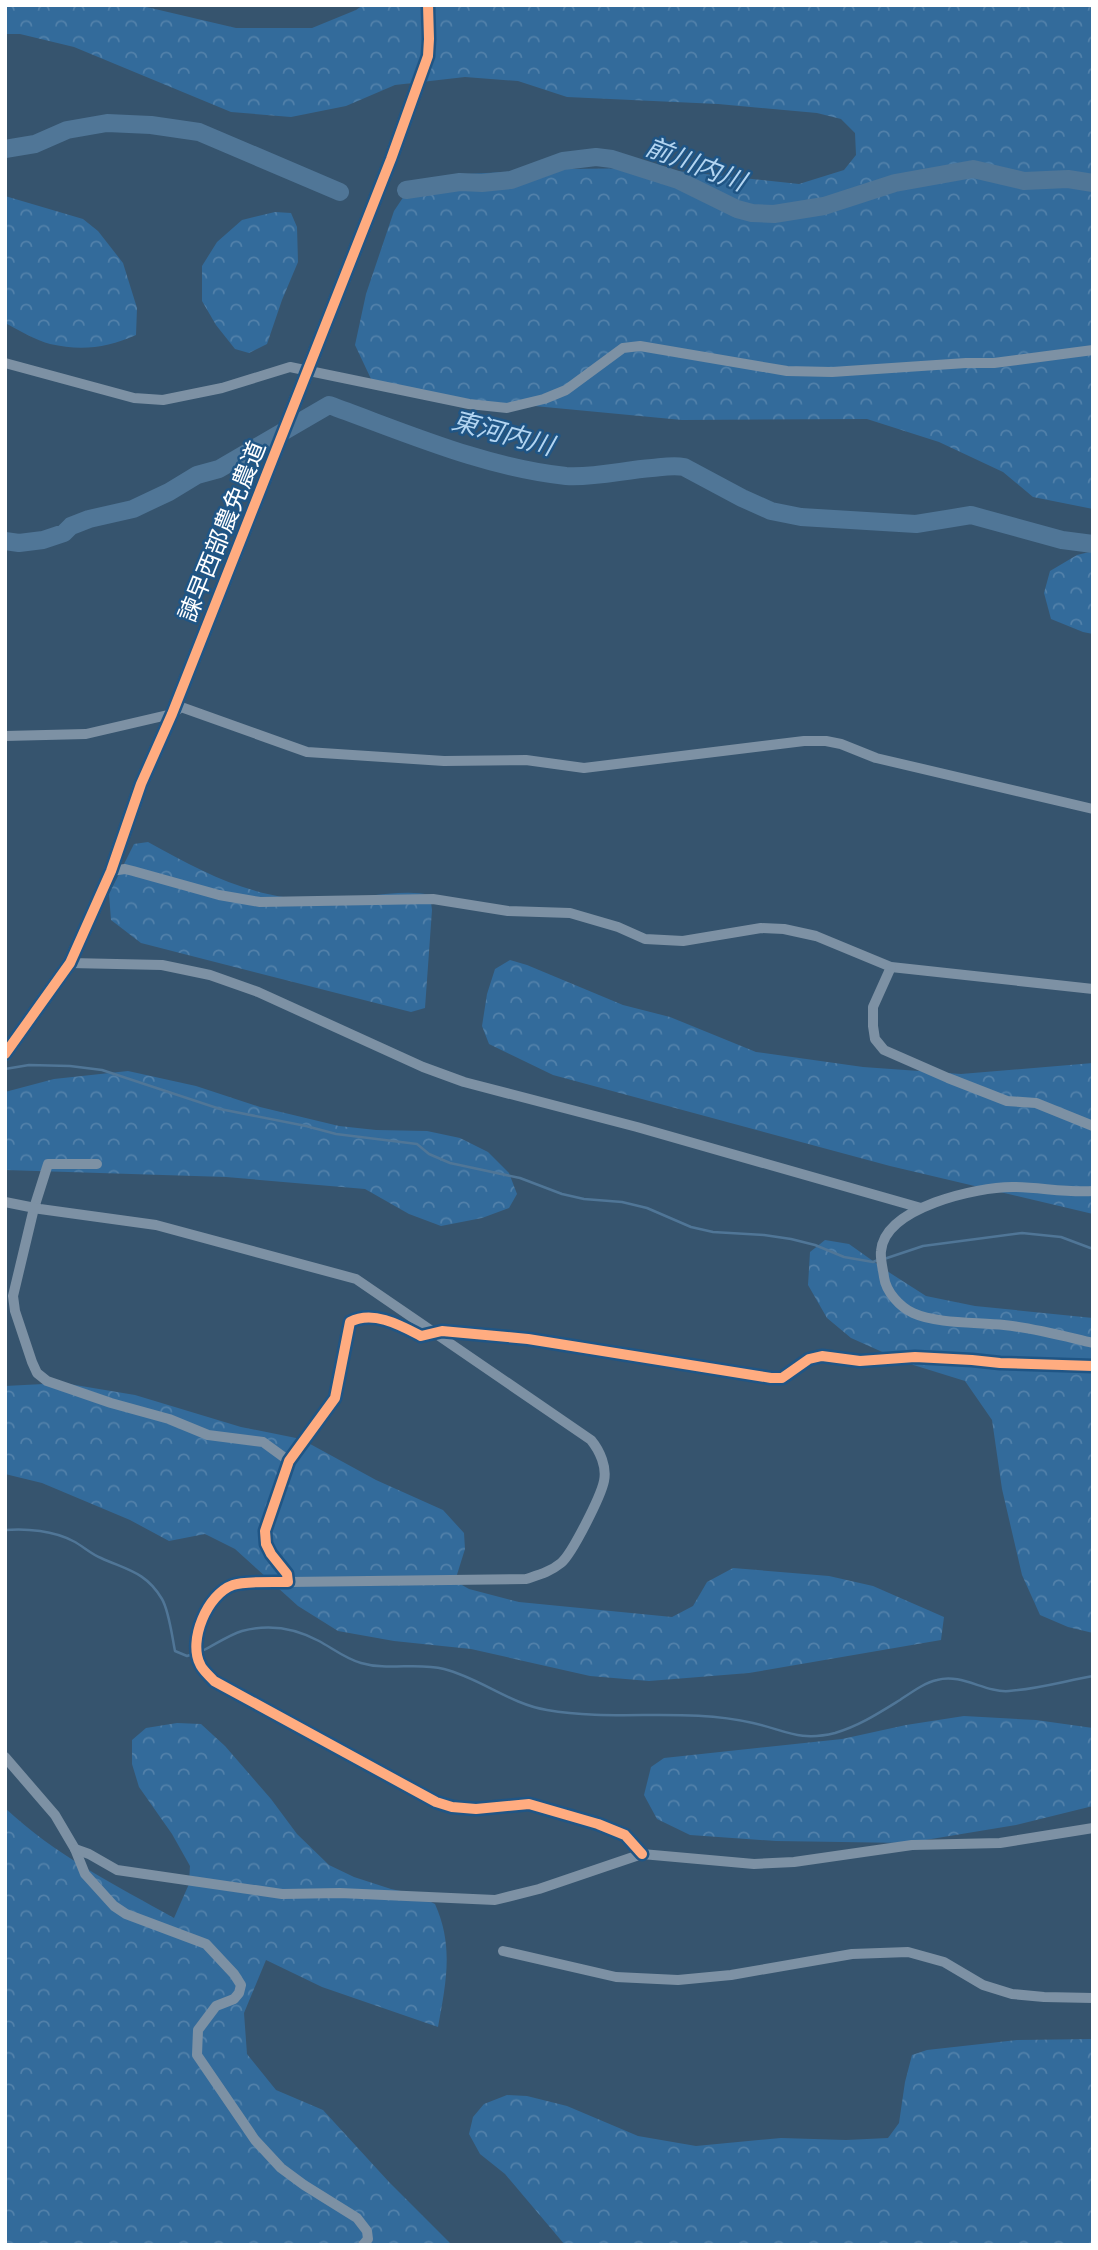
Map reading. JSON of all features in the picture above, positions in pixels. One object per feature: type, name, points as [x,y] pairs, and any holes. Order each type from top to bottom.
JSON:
[{"type":"street","name":"諫早西部農免農道","points":[[5,1054],[70,963],[111,871],[141,784],[172,714],[391,159],[428,56],[428,5]]},
{"type":"street","points":[[5,363],[134,398],[163,400],[222,388],[290,367],[469,404],[507,408],[544,399],[566,390],[623,348],[639,346],[787,371],[832,372],[994,363],[1093,350]]},
{"type":"street","points":[[5,736],[86,734],[172,714],[181,707],[307,752],[444,761],[526,760],[584,768],[804,741],[826,741],[876,758],[1093,810]]},
{"type":"street","points":[[111,871],[133,871],[260,902],[433,899],[508,911],[570,913],[618,927],[645,939],[683,941],[761,928],[784,929],[816,936],[891,967],[1093,989]]},
{"type":"street","points":[[70,963],[162,965],[210,975],[258,992],[423,1067],[464,1082],[627,1124],[921,1208]]},
{"type":"street","points":[[891,967],[873,1007],[875,1039],[884,1050],[948,1079],[1007,1101],[1036,1103],[1093,1126]]},
{"type":"street","points":[[97,1164],[48,1164],[34,1208],[13,1296],[15,1311],[37,1373],[47,1381],[169,1419],[208,1435],[263,1443],[289,1461]]},
{"type":"street","points":[[1093,1191],[1011,1187],[974,1191],[921,1208],[901,1218],[887,1234],[881,1249],[885,1282],[890,1293],[902,1306],[915,1314],[934,1319],[1006,1325],[1093,1343]]},
{"type":"street","points":[[5,1202],[156,1225],[356,1279],[591,1440],[599,1450],[604,1465],[604,1480],[572,1551],[562,1563],[547,1573],[526,1579],[233,1585],[215,1597],[202,1621],[195,1643],[199,1664],[214,1681],[436,1802],[452,1807],[476,1809],[529,1804],[598,1824],[625,1835],[642,1854]]},
{"type":"street","points":[[288,1582],[287,1574],[266,1544],[265,1531],[289,1461],[335,1398],[350,1322],[360,1317],[397,1324],[421,1336],[442,1331],[541,1341],[771,1378],[782,1378],[809,1359],[822,1356],[860,1361],[915,1357],[1093,1366]]},
{"type":"street","points":[[6,1758],[55,1815],[75,1849],[85,1874],[114,1906],[206,1944],[234,1974],[240,1984],[239,1993],[234,1999],[216,2006],[198,2030],[197,2055],[255,2140],[281,2168],[357,2218],[367,2231],[368,2239],[363,2245]]},
{"type":"street","points":[[75,1849],[117,1870],[282,1894],[340,1893],[495,1900],[539,1889],[642,1854],[754,1864],[794,1862],[912,1846],[1000,1843],[1093,1828]]},
{"type":"street","points":[[503,1951],[616,1977],[678,1980],[731,1975],[852,1954],[908,1952],[943,1962],[983,1985],[1012,1994],[1093,1998]]},
{"type":"green space","points":[[5,5],[138,5],[236,28],[312,28],[363,5],[1093,5],[1093,509],[1033,497],[1003,472],[939,442],[867,419],[682,420],[439,397],[372,381],[355,345],[366,294],[394,211],[410,187],[467,174],[649,168],[799,184],[844,170],[856,155],[855,133],[841,119],[817,113],[718,104],[567,97],[518,81],[465,77],[395,85],[346,106],[291,117],[231,112],[74,47],[20,34],[5,34]]},
{"type":"green space","points":[[5,196],[83,219],[98,231],[123,263],[137,308],[136,335],[104,345],[83,348],[61,346],[44,342],[5,323]]},
{"type":"green space","points":[[275,212],[291,213],[297,227],[298,262],[267,344],[249,353],[235,349],[202,301],[202,266],[217,242],[242,220]]},
{"type":"green space","points":[[1093,551],[1093,634],[1051,619],[1044,593],[1050,571],[1077,555]]},
{"type":"green space","points":[[148,842],[234,884],[279,896],[329,900],[394,893],[430,895],[432,910],[425,1008],[411,1012],[141,943],[111,920],[109,894],[134,844]]},
{"type":"green space","points":[[510,960],[623,1005],[670,1017],[756,1052],[863,1067],[961,1074],[1093,1063],[1093,1214],[890,1166],[553,1075],[489,1044],[482,1026],[487,994],[495,969]]},
{"type":"green space","points":[[128,1071],[196,1086],[260,1107],[339,1126],[427,1131],[460,1138],[488,1152],[509,1173],[517,1194],[509,1208],[482,1218],[441,1226],[409,1214],[365,1189],[226,1177],[5,1170],[5,1092],[54,1079]]},
{"type":"green space","points":[[825,1240],[849,1244],[926,1296],[975,1306],[1093,1318],[1093,1633],[1068,1627],[1040,1615],[1022,1575],[1002,1489],[992,1420],[965,1381],[907,1363],[851,1338],[827,1318],[808,1285],[810,1252]]},
{"type":"green space","points":[[63,1383],[135,1395],[241,1427],[301,1439],[376,1480],[443,1510],[464,1533],[465,1549],[455,1581],[469,1589],[519,1602],[672,1617],[693,1606],[707,1582],[733,1568],[829,1576],[873,1586],[944,1617],[941,1640],[749,1673],[649,1681],[590,1676],[471,1649],[394,1641],[338,1631],[298,1606],[235,1549],[205,1534],[169,1541],[130,1520],[42,1483],[5,1474],[5,1386]]},
{"type":"green space","points":[[964,1716],[1036,1720],[1093,1728],[1093,1806],[1016,1825],[907,1843],[776,1841],[690,1835],[657,1819],[644,1795],[651,1767],[664,1758],[842,1739]]},
{"type":"green space","points":[[177,1723],[201,1724],[225,1746],[297,1834],[329,1865],[354,1877],[415,1894],[435,1904],[445,1935],[447,1965],[438,2027],[322,1987],[266,1960],[244,2013],[247,2054],[276,2090],[323,2110],[452,2245],[5,2245],[5,1808],[65,1855],[174,1918],[189,1884],[190,1866],[172,1834],[139,1787],[132,1764],[132,1740],[146,1728]]},
{"type":"green space","points":[[1093,2039],[1093,2245],[565,2245],[505,2174],[480,2154],[469,2134],[473,2117],[484,2104],[507,2095],[527,2096],[567,2106],[638,2136],[696,2146],[781,2138],[888,2138],[899,2123],[912,2055],[927,2050],[1017,2040]]},
{"type":"waterway","name":"前川内川","points":[[5,149],[35,144],[67,130],[107,123],[151,125],[199,132],[340,192]]},
{"type":"waterway","name":"前川内川","points":[[406,190],[460,182],[511,180],[563,161],[596,157],[612,159],[678,180],[737,209],[752,213],[774,214],[824,206],[895,183],[973,169],[1024,181],[1068,179],[1093,183]]},
{"type":"waterway","name":"東河内川","points":[[5,541],[19,543],[43,540],[64,533],[71,526],[89,519],[133,509],[197,475],[219,469],[329,405],[446,448],[536,472],[577,476],[680,466],[771,511],[801,517],[916,524],[971,515],[1062,540],[1093,544]]},
{"type":"waterway","points":[[5,1069],[29,1065],[102,1070],[220,1109],[336,1134],[417,1144],[429,1154],[450,1163],[520,1178],[562,1194],[647,1208],[691,1227],[713,1232],[791,1239],[844,1257],[873,1262],[878,1260]]},
{"type":"waterway","points":[[884,1259],[923,1246],[1022,1233],[1061,1237],[1093,1249]]},
{"type":"waterway","points":[[5,1530],[31,1530],[57,1535],[143,1577],[162,1599],[175,1651],[190,1655]]},
{"type":"waterway","points":[[204,1650],[242,1631],[281,1628],[310,1637],[361,1663],[444,1669],[470,1678],[520,1702],[547,1710],[598,1715],[727,1718],[802,1736],[835,1733],[852,1727],[937,1680],[955,1679],[1009,1691],[1093,1676]]},
{"type":"cycle path","points":[[5,1054],[70,963],[111,871],[141,784],[172,714],[391,159],[428,56],[428,5]]},
{"type":"cycle path","points":[[642,1854],[625,1835],[598,1824],[529,1804],[476,1809],[452,1807],[436,1802],[214,1681],[201,1666],[196,1643],[198,1631],[215,1598],[233,1585],[288,1582],[287,1574],[266,1544],[265,1531],[289,1461],[335,1398],[350,1322],[377,1318],[421,1336],[442,1331],[528,1339],[771,1378],[782,1378],[809,1359],[822,1356],[860,1361],[915,1357],[1093,1366]]}]
